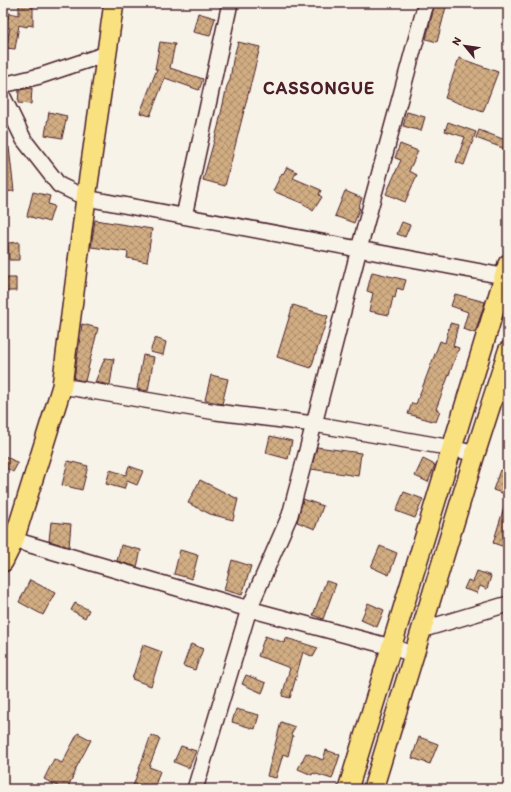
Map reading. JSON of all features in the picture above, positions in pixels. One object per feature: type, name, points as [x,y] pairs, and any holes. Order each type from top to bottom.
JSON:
[{"type":"main road","points":[[3,562],[14,540],[62,386],[86,198],[114,3]]},
{"type":"main road","points":[[348,789],[507,273]]},
{"type":"main road","points":[[373,789],[413,654],[508,351]]},
{"type":"street","points":[[184,216],[230,3]]},
{"type":"street","points":[[195,789],[249,609],[290,515],[359,249],[426,3]]},
{"type":"street","points":[[3,84],[40,76],[106,54]]},
{"type":"street","points":[[3,97],[24,140],[59,184],[86,198],[359,249],[507,273]]},
{"type":"street","points":[[62,386],[216,412],[314,424],[452,448],[475,454]]},
{"type":"street","points":[[14,540],[249,609],[413,654]]},
{"type":"street","points":[[421,630],[508,604]]},
{"type":"building","points":[[19,3],[33,3],[33,26],[28,25],[27,27],[19,25],[15,49],[6,48],[10,28],[6,27],[9,13],[19,15]]},
{"type":"building","points":[[435,3],[447,3],[437,42],[426,39]]},
{"type":"building","points":[[198,13],[215,18],[210,36],[193,32]]},
{"type":"building","points":[[160,42],[175,44],[170,68],[203,79],[199,90],[165,78],[150,116],[140,113],[157,69],[155,69]]},
{"type":"building","points":[[238,42],[260,47],[225,186],[203,180],[218,127],[227,86],[230,80]]},
{"type":"building","points":[[459,58],[498,72],[483,112],[445,98]]},
{"type":"building","points":[[32,88],[31,104],[18,103],[19,90]]},
{"type":"building","points":[[49,112],[67,116],[62,138],[45,135]]},
{"type":"building","points":[[407,112],[425,117],[421,131],[403,126]]},
{"type":"building","points":[[448,122],[476,132],[464,165],[456,162],[465,137],[445,131]]},
{"type":"building","points":[[479,130],[508,141],[508,150],[476,138]]},
{"type":"building","points":[[400,144],[418,151],[409,171],[417,175],[405,202],[386,194],[401,160],[395,158]]},
{"type":"building","points":[[3,147],[9,147],[14,191],[3,192]]},
{"type":"building","points":[[287,167],[297,172],[293,178],[321,190],[319,195],[322,197],[313,211],[304,204],[273,191],[282,173],[283,174]]},
{"type":"building","points":[[345,191],[362,198],[354,223],[335,216]]},
{"type":"building","points":[[33,192],[50,196],[48,204],[54,206],[49,222],[27,216]]},
{"type":"building","points":[[95,220],[152,229],[147,262],[127,258],[128,252],[91,247]]},
{"type":"building","points":[[402,222],[410,225],[405,237],[397,234]]},
{"type":"building","points":[[19,242],[19,260],[9,260],[8,243]]},
{"type":"building","points":[[372,272],[406,280],[403,290],[397,288],[395,298],[393,297],[389,315],[369,311],[373,293],[367,291]]},
{"type":"building","points":[[3,278],[16,278],[16,291],[3,291]]},
{"type":"building","points":[[455,294],[485,302],[475,333],[463,329],[468,312],[451,306]]},
{"type":"building","points":[[293,305],[328,316],[311,368],[277,357]]},
{"type":"building","points":[[450,323],[458,325],[453,346],[459,348],[436,409],[440,411],[436,422],[408,414],[412,403],[416,404],[440,341],[445,343]]},
{"type":"building","points":[[82,324],[98,328],[85,381],[74,379]]},
{"type":"building","points":[[155,338],[166,342],[163,355],[150,352]]},
{"type":"building","points":[[143,355],[154,357],[148,391],[137,389]]},
{"type":"building","points":[[105,358],[114,359],[110,385],[95,382]]},
{"type":"building","points":[[211,375],[228,379],[222,404],[205,400]]},
{"type":"building","points":[[270,436],[292,441],[288,459],[266,453]]},
{"type":"building","points":[[317,447],[361,453],[358,476],[311,469]]},
{"type":"building","points":[[3,455],[18,463],[13,472],[3,466]]},
{"type":"building","points":[[423,459],[435,465],[428,482],[415,476]]},
{"type":"building","points":[[68,461],[88,466],[82,490],[62,485]]},
{"type":"building","points":[[129,466],[143,471],[137,485],[127,481],[124,489],[106,484],[110,470],[126,475]]},
{"type":"building","points":[[500,470],[508,472],[508,495],[493,490]]},
{"type":"building","points":[[200,480],[238,499],[233,520],[210,514],[188,503]]},
{"type":"building","points":[[404,492],[423,499],[415,518],[396,511]]},
{"type":"building","points":[[303,499],[323,506],[315,529],[297,522]]},
{"type":"building","points":[[506,501],[508,502],[508,538],[505,547],[493,543]]},
{"type":"building","points":[[51,522],[71,524],[69,547],[49,541]]},
{"type":"building","points":[[121,545],[141,550],[137,567],[117,561]]},
{"type":"building","points":[[380,546],[397,553],[389,575],[371,567]]},
{"type":"building","points":[[180,550],[198,555],[192,579],[174,574]]},
{"type":"building","points":[[232,560],[251,566],[242,595],[224,590]]},
{"type":"building","points":[[477,571],[491,576],[487,589],[480,586],[477,593],[464,589],[468,580],[473,582]]},
{"type":"building","points":[[30,580],[55,593],[43,615],[19,602]]},
{"type":"building","points":[[326,581],[336,584],[323,619],[313,615]]},
{"type":"building","points":[[75,603],[89,610],[85,618],[71,610]]},
{"type":"building","points":[[368,603],[384,610],[377,627],[361,620]]},
{"type":"building","points":[[265,636],[285,643],[286,638],[318,648],[313,657],[303,652],[290,698],[282,696],[290,668],[258,656]]},
{"type":"building","points":[[191,644],[203,649],[195,670],[183,666]]},
{"type":"building","points":[[143,645],[162,652],[151,686],[132,679]]},
{"type":"building","points":[[246,675],[266,683],[262,693],[242,684]]},
{"type":"building","points":[[236,709],[259,715],[255,729],[232,722]]},
{"type":"building","points":[[281,722],[295,727],[291,735],[293,736],[288,756],[283,754],[276,778],[267,776]]},
{"type":"building","points":[[78,733],[91,740],[67,789],[63,789],[44,779],[54,759],[62,763]]},
{"type":"building","points":[[151,735],[160,739],[149,767],[160,771],[154,789],[132,789]]},
{"type":"building","points":[[419,737],[438,744],[430,764],[412,758]]},
{"type":"building","points":[[181,746],[196,751],[189,768],[174,762]]},
{"type":"building","points":[[326,750],[340,755],[332,779],[313,773],[312,775],[298,769],[306,753],[323,760]]},
{"type":"district","name":"CASSONGUE","points":[[319,88]]}]
